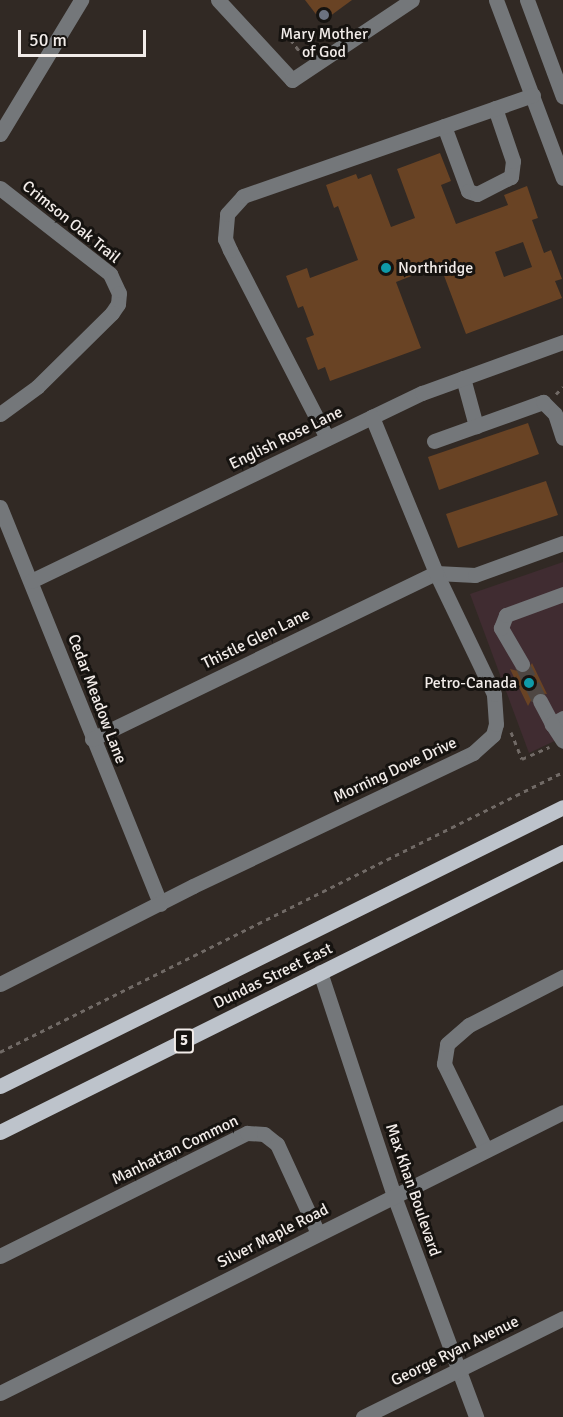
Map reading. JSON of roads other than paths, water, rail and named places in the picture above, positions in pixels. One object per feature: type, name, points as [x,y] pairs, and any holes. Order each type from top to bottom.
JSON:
[{"type":"main road","name":"Dundas Street East","points":[[0,1086],[563,807]]},
{"type":"main road","name":"Dundas Street East","points":[[0,1132],[563,852]]},
{"type":"street","points":[[0,134],[81,0]]},
{"type":"street","points":[[218,0],[292,80],[412,0]]},
{"type":"street","points":[[496,0],[563,178]]},
{"type":"street","points":[[526,0],[563,97]]},
{"type":"street","points":[[327,438],[225,239],[227,214],[243,196],[533,95]]},
{"type":"street","points":[[444,126],[468,191],[477,194],[511,177],[513,162],[495,108]]},
{"type":"street","name":"Crimson Oak Trail","points":[[0,188],[110,274],[119,293],[118,304],[112,313],[37,387],[0,414]]},
{"type":"street","name":"English Rose Lane","points":[[31,581],[422,393],[563,342]]},
{"type":"street","points":[[463,378],[476,426]]},
{"type":"street","points":[[434,441],[543,402],[555,414],[563,438]]},
{"type":"street","points":[[372,417],[435,573],[475,574],[563,543]]},
{"type":"street","name":"Cedar Meadow Lane","points":[[0,507],[160,904]]},
{"type":"street","name":"Morning Dove Drive","points":[[0,984],[473,753],[493,735],[496,724],[494,694],[435,573]]},
{"type":"street","name":"Thistle Glen Lane","points":[[92,739],[435,573]]},
{"type":"street","points":[[522,664],[501,628],[506,615],[563,594]]},
{"type":"street","points":[[540,701],[558,721],[563,741]]},
{"type":"street","name":"Max Khan Boulevard","points":[[320,972],[394,1196],[476,1417]]},
{"type":"street","points":[[486,1150],[444,1064],[447,1044],[469,1026],[563,977]]},
{"type":"street","name":"Silver Maple Road","points":[[1,1390],[563,1112]]},
{"type":"street","name":"Manhattan Common","points":[[0,1256],[247,1133],[264,1134],[277,1144],[318,1233]]},
{"type":"street","name":"George Ryan Avenue","points":[[363,1417],[563,1318]]},
{"type":"tunnel","points":[[522,664],[540,701]]},
{"type":"place","name":"Mary Mother of God","points":[[324,15]]},
{"type":"place","name":"Northridge","points":[[386,268]]},
{"type":"place","name":"Petro-Canada","points":[[529,683]]}]
